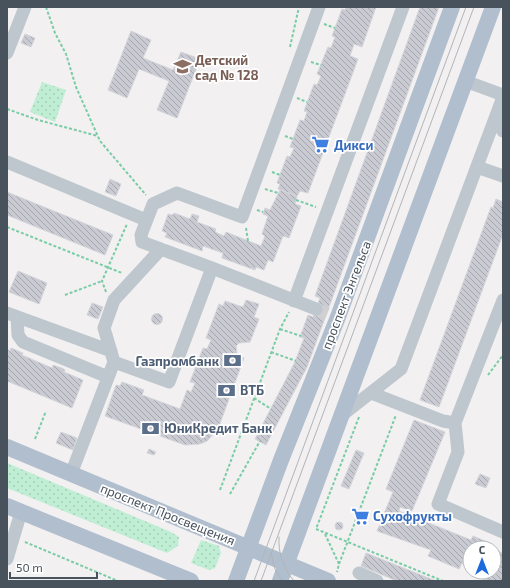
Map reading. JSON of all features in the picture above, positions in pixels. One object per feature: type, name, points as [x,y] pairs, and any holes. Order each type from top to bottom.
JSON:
[{"type":"main road","name":"проспект Энгельса","points":[[236,581],[281,460],[327,314],[452,7]]},
{"type":"main road","points":[[280,581],[493,7]]},
{"type":"main road","name":"проспект Просвещения","points":[[7,447],[287,563],[332,576]]},
{"type":"main road","points":[[14,509],[191,581]]},
{"type":"street","points":[[7,53],[25,7]]},
{"type":"street","points":[[319,7],[242,217],[176,193],[153,204],[141,235],[142,242],[327,314]]},
{"type":"street","points":[[294,301],[403,7]]},
{"type":"street","points":[[341,416],[401,369],[477,167],[503,96],[465,81]]},
{"type":"street","points":[[495,118],[503,131]]},
{"type":"street","points":[[7,162],[146,220]]},
{"type":"street","points":[[477,167],[503,176]]},
{"type":"street","points":[[71,474],[108,377],[112,357],[104,328],[114,300],[161,250]]},
{"type":"street","points":[[12,315],[169,382],[212,268]]},
{"type":"street","points":[[503,300],[455,423],[458,452],[438,504],[503,532]]},
{"type":"street","points":[[12,315],[18,335],[23,342],[108,377]]},
{"type":"street","points":[[371,393],[443,421],[455,423]]},
{"type":"street","points":[[7,560],[13,537],[14,509]]},
{"type":"street","points":[[359,573],[378,581]]},
{"type":"path","points":[[46,7],[55,33],[66,54],[76,87],[100,141],[153,204]]},
{"type":"path","points":[[299,7],[289,53],[301,58]]},
{"type":"path","points":[[7,109],[38,120],[98,136]]},
{"type":"path","points":[[296,200],[327,212]]},
{"type":"path","points":[[112,307],[102,281],[131,214]]},
{"type":"path","points":[[245,221],[248,241]]},
{"type":"path","points":[[7,227],[135,278]]},
{"type":"path","points":[[65,295],[102,281]]},
{"type":"path","points":[[220,490],[280,329],[294,301]]},
{"type":"path","points":[[280,329],[301,336]]},
{"type":"path","points":[[271,352],[296,361]]},
{"type":"path","points":[[254,398],[271,409]]},
{"type":"path","points":[[332,576],[340,564],[400,404]]},
{"type":"path","points":[[35,439],[46,411]]},
{"type":"path","points":[[359,417],[316,529],[443,581]]},
{"type":"path","points":[[230,494],[260,441]]},
{"type":"path","points":[[325,533],[340,564]]},
{"type":"path","points":[[13,537],[118,581]]},
{"type":"green space","points":[[42,82],[66,90],[55,122],[30,112]]},
{"type":"green space","points":[[7,463],[171,532],[179,537],[178,546],[167,553],[7,488]]},
{"type":"green space","points":[[201,540],[219,546],[221,553],[215,568],[209,570],[191,563]]},
{"type":"building","points":[[346,7],[376,7],[362,47],[354,44],[350,56],[358,59],[308,193],[300,191],[297,196],[278,189],[280,184],[277,183],[287,156],[290,157],[294,148],[290,147],[300,120],[304,121],[307,112],[304,111],[314,84],[317,85],[321,76],[317,74],[328,47],[331,48],[335,37],[332,36],[342,9],[345,10]]},
{"type":"building","points":[[420,7],[439,7],[307,367],[266,445],[255,439],[295,362],[304,338],[300,337],[308,315],[313,317],[320,298],[315,296]]},
{"type":"building","points":[[131,31],[151,40],[143,58],[173,70],[181,52],[200,59],[177,118],[157,110],[169,81],[139,69],[127,98],[108,90]]},
{"type":"building","points":[[25,34],[35,38],[31,47],[21,43]]},
{"type":"building","points":[[110,179],[121,184],[116,196],[105,192]]},
{"type":"building","points":[[280,190],[297,196],[295,204],[301,206],[289,238],[283,236],[273,262],[268,260],[264,270],[256,267],[255,270],[222,258],[223,253],[203,246],[202,251],[165,237],[167,233],[162,231],[168,214],[173,215],[174,213],[190,219],[192,214],[199,216],[197,222],[216,229],[215,232],[224,236],[226,232],[261,246],[265,236],[262,234],[268,216],[263,214],[265,208],[270,210]]},
{"type":"building","points":[[7,192],[113,235],[105,255],[7,215]]},
{"type":"building","points":[[496,199],[503,202],[503,234],[439,407],[420,400],[491,207],[493,208]]},
{"type":"building","points":[[18,271],[47,283],[39,304],[9,292]]},
{"type":"building","points":[[246,300],[259,304],[254,317],[259,319],[250,342],[239,343],[236,346],[237,353],[244,358],[218,429],[207,441],[200,444],[185,445],[105,416],[116,385],[120,386],[122,382],[144,390],[142,395],[180,409],[187,390],[191,392],[195,383],[190,382],[203,348],[207,349],[211,340],[206,338],[219,304],[223,306],[225,301],[243,307]]},
{"type":"building","points":[[92,303],[103,307],[98,319],[87,315]]},
{"type":"building","points":[[155,314],[159,314],[161,315],[161,323],[155,324],[152,321],[152,317]]},
{"type":"building","points":[[11,348],[23,353],[22,355],[52,368],[53,365],[62,368],[65,370],[64,372],[83,380],[72,408],[7,381],[7,349],[10,351]]},
{"type":"building","points":[[414,420],[445,432],[412,511],[400,507],[399,511],[471,540],[462,540],[462,563],[459,569],[428,556],[431,550],[377,531],[393,492],[386,489]]},
{"type":"building","points":[[61,432],[77,438],[73,450],[56,443]]},
{"type":"building","points":[[149,449],[156,452],[154,455],[147,453]]},
{"type":"building","points":[[356,450],[364,453],[349,489],[341,486]]},
{"type":"building","points":[[480,474],[490,478],[486,488],[475,484]]},
{"type":"building","points":[[337,522],[341,522],[343,526],[341,530],[337,530],[335,528],[335,524]]},
{"type":"building","points":[[473,536],[482,540],[471,540]]},
{"type":"building","points":[[366,553],[436,581],[397,581],[361,566]]},
{"type":"building","points":[[503,553],[503,581],[486,580],[502,580]]},
{"type":"tunnel","points":[[316,309],[327,314]]},
{"type":"tram line","points":[[254,581],[466,7]]},
{"type":"tram line","points":[[261,581],[474,7]]},
{"type":"tram line","points":[[279,537],[279,549],[282,560],[294,581]]},
{"type":"tram line","points":[[271,553],[275,569],[282,581]]},
{"type":"place","name":"Детский сад № 128","points":[[182,67]]},
{"type":"place","name":"Дикси","points":[[321,145]]},
{"type":"place","name":"Газпромбанк","points":[[232,361]]},
{"type":"place","name":"ВТБ","points":[[227,390]]},
{"type":"place","name":"ЮниКредит Банк","points":[[151,428]]},
{"type":"place","name":"Сухофрукты","points":[[360,516]]}]
